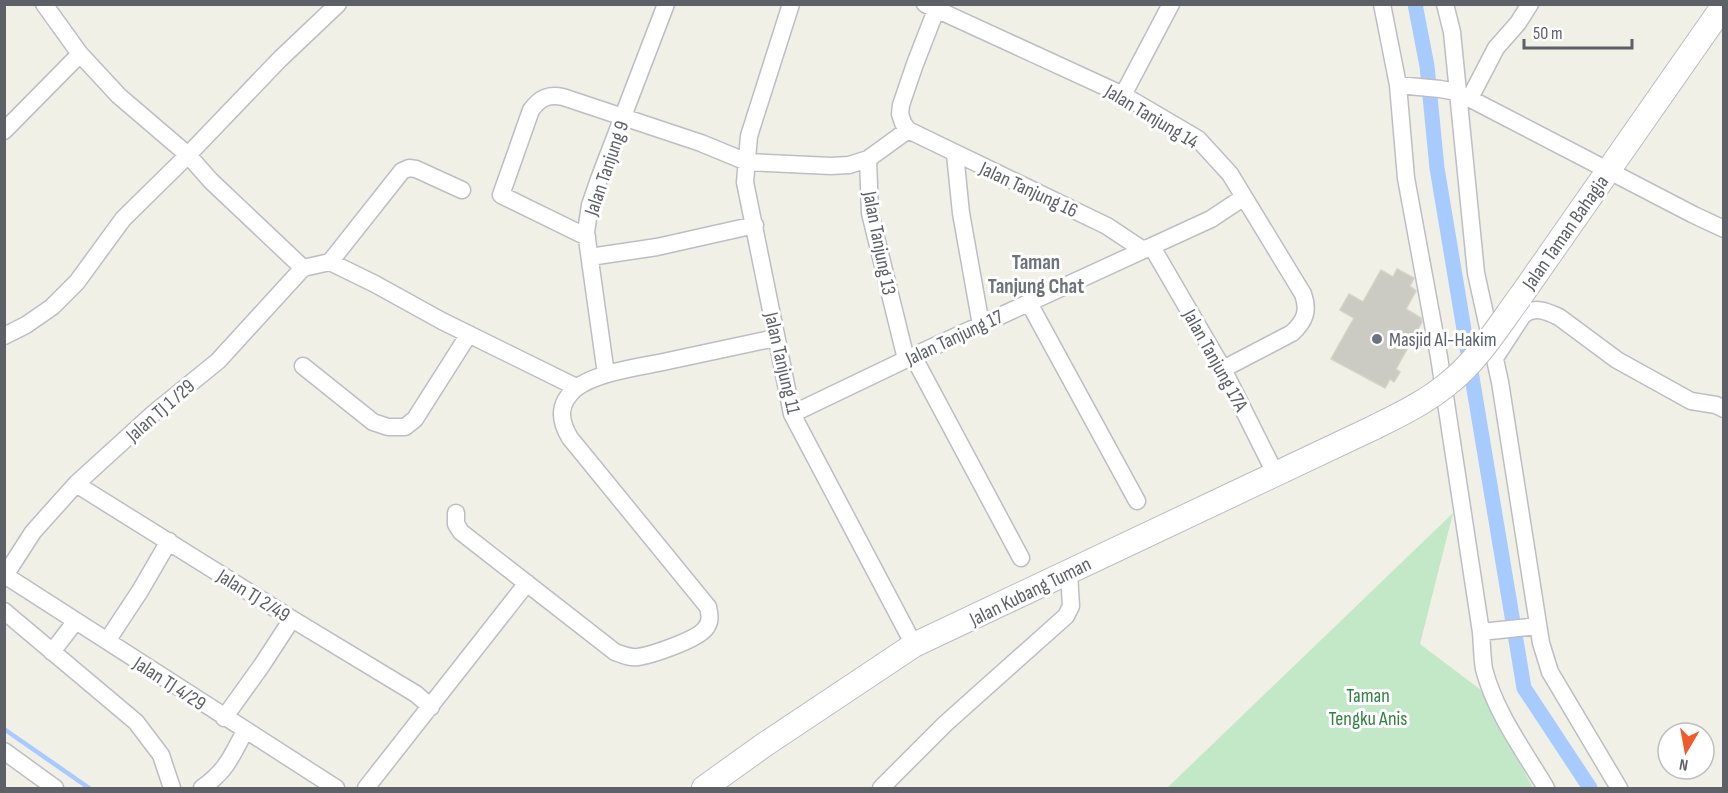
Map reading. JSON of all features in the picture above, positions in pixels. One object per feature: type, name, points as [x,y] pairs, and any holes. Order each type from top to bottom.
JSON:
[{"type":"main road","name":"Jalan Taman Bahagia","points":[[1375,428],[1413,407],[1452,381],[1482,347],[1520,297],[1724,5]]},
{"type":"main road","name":"Jalan Kubang Tuman","points":[[704,789],[764,745],[914,645],[1375,428]]},
{"type":"street","points":[[45,4],[80,54],[119,96],[188,155],[226,196],[303,268],[330,262],[402,171],[409,168],[416,169],[462,190]]},
{"type":"street","points":[[4,336],[26,325],[52,307],[78,282],[123,219],[280,59],[338,4]]},
{"type":"street","name":"Jalan Tanjung 9","points":[[606,374],[586,232],[590,205],[666,4]]},
{"type":"street","name":"Jalan Tanjung 11","points":[[792,4],[748,136],[745,182],[792,414],[914,645]]},
{"type":"street","points":[[1123,95],[1171,4]]},
{"type":"street","points":[[1382,4],[1405,86],[1406,178],[1439,357],[1481,632],[1484,668],[1496,701],[1510,729],[1546,789]]},
{"type":"street","points":[[1445,4],[1452,32],[1455,93],[1476,273],[1500,382],[1532,627],[1541,643],[1550,672],[1619,789]]},
{"type":"street","points":[[1455,93],[1518,23],[1530,4]]},
{"type":"street","points":[[587,237],[501,195],[531,110],[537,101],[546,97],[563,97],[701,143],[747,162],[849,165],[868,159],[908,130],[900,114],[901,105],[931,7]]},
{"type":"street","name":"Jalan Tanjung 14","points":[[931,7],[1123,95],[1198,139],[1230,174],[1303,294],[1306,315],[1301,325],[1292,333],[1223,369]]},
{"type":"street","points":[[4,131],[80,54]]},
{"type":"street","points":[[1405,86],[1455,93],[1724,229]]},
{"type":"street","name":"Jalan Tanjung 16","points":[[908,130],[1107,225],[1140,248],[1150,248]]},
{"type":"street","points":[[956,154],[960,203],[981,325]]},
{"type":"street","name":"Jalan Tanjung 13","points":[[868,159],[870,213],[909,358],[1021,558]]},
{"type":"street","name":"Jalan Tanjung 17","points":[[792,414],[1211,219],[1244,197]]},
{"type":"street","points":[[590,257],[657,247],[755,225]]},
{"type":"street","name":"Jalan Tanjung 17A","points":[[1150,248],[1223,369],[1276,475]]},
{"type":"street","points":[[330,262],[576,387]]},
{"type":"street","name":"Jalan TJ 1 /29","points":[[5,576],[33,532],[76,484],[154,413],[218,361],[303,268]]},
{"type":"street","points":[[1029,303],[1137,501]]},
{"type":"street","points":[[1495,358],[1523,315],[1529,310],[1548,312],[1559,317],[1617,360],[1691,401],[1716,405],[1724,409]]},
{"type":"street","points":[[303,366],[373,422],[388,427],[405,427],[415,419],[469,334]]},
{"type":"street","points":[[456,513],[456,524],[461,532],[615,652],[627,657],[639,657],[676,646],[704,631],[711,619],[708,607],[570,438],[563,426],[561,413],[566,399],[576,387],[606,374],[776,338]]},
{"type":"street","name":"Jalan TJ 2/49","points":[[76,484],[416,694],[431,707]]},
{"type":"street","points":[[107,641],[169,541]]},
{"type":"street","points":[[881,789],[945,724],[1066,616],[1071,606],[1069,573]]},
{"type":"street","name":"Jalan TJ 4/29","points":[[5,576],[336,789]]},
{"type":"street","points":[[366,789],[528,583]]},
{"type":"street","points":[[4,610],[136,722],[161,755],[172,789]]},
{"type":"street","points":[[224,718],[292,619]]},
{"type":"street","points":[[52,652],[75,622]]},
{"type":"street","points":[[1481,632],[1532,627]]},
{"type":"street","points":[[202,789],[228,764],[245,731]]},
{"type":"street","points":[[4,751],[55,789]]},
{"type":"green space","name":"Taman Tengku Anis","points":[[1453,513],[1420,644],[1481,690],[1533,788],[1167,788]]},
{"type":"building","name":"Masjid Al-Hakim","points":[[1397,269],[1414,278],[1410,286],[1416,291],[1406,309],[1421,318],[1422,322],[1396,369],[1400,372],[1394,382],[1390,379],[1385,388],[1331,359],[1354,318],[1340,310],[1349,294],[1363,302],[1381,270],[1393,277]]},
{"type":"waterway","points":[[1415,4],[1427,66],[1437,168],[1524,688],[1590,788]]},
{"type":"waterway","points":[[4,729],[89,788]]},
{"type":"place","name":"Masjid Al-Hakim","points":[[1377,339]]},
{"type":"district","name":"Taman Tanjung Chat","points":[[1036,274]]}]
